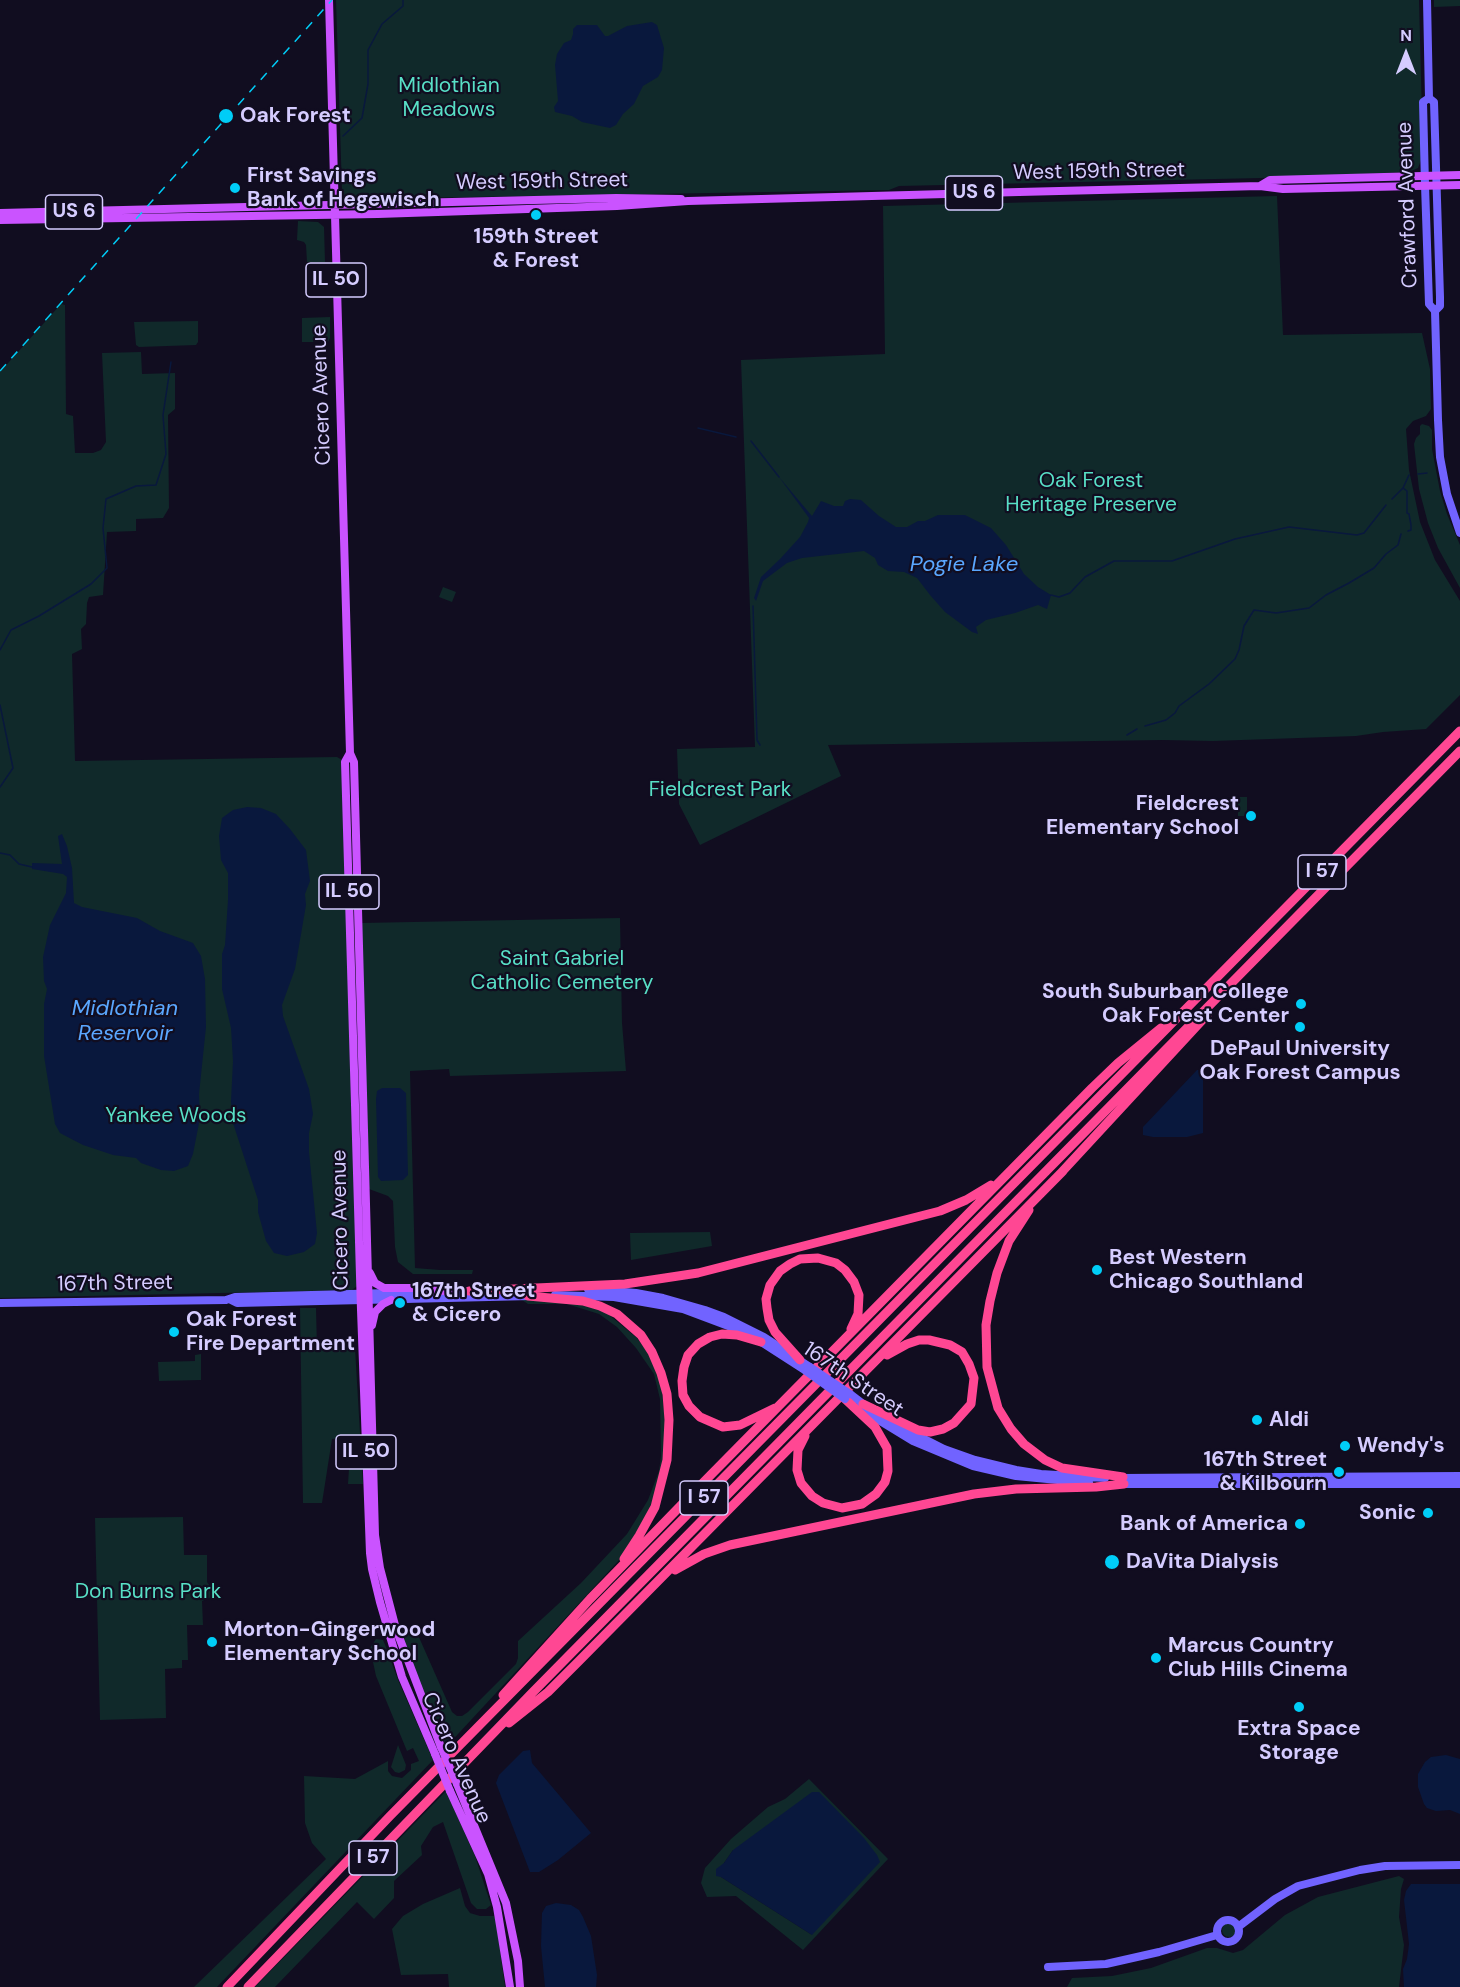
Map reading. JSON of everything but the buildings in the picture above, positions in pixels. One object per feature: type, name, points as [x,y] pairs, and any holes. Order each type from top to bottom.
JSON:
[{"type":"highway","name":"I 57","points":[[227,1987],[452,1754],[1460,731]]},
{"type":"highway","name":"I 57","points":[[248,1987],[1460,751]]},
{"type":"highway","points":[[1124,1481],[1062,1468],[1024,1444],[998,1408],[989,1377],[986,1325],[997,1273],[1009,1241],[1025,1215],[1202,1022],[1223,993]]},
{"type":"highway","points":[[452,1754],[590,1599],[1014,1167],[1118,1063],[1160,1028],[1184,1012]]},
{"type":"highway","points":[[470,1292],[625,1284],[669,1279],[718,1269],[940,1211],[980,1193],[1014,1167]]},
{"type":"highway","points":[[499,1729],[517,1719],[548,1692],[872,1365],[985,1247],[1063,1171]]},
{"type":"highway","points":[[800,1360],[775,1332],[769,1320],[766,1304],[768,1291],[774,1278],[784,1267],[800,1259],[818,1258],[836,1263],[848,1273],[856,1286],[859,1300],[857,1318],[838,1343],[836,1350]]},
{"type":"highway","points":[[528,1296],[583,1301],[617,1314],[641,1335],[652,1352],[667,1394],[669,1420],[667,1460],[655,1507],[619,1565],[590,1599]]},
{"type":"highway","points":[[761,1342],[737,1335],[722,1334],[710,1337],[698,1344],[688,1355],[684,1367],[683,1395],[689,1406],[700,1417],[711,1423],[723,1427],[740,1425],[774,1408],[795,1390]]},
{"type":"highway","points":[[863,1404],[918,1430],[930,1432],[954,1423],[971,1404],[974,1378],[962,1352],[950,1345],[929,1340],[913,1342],[891,1351],[872,1365]]},
{"type":"highway","points":[[821,1416],[798,1450],[796,1465],[801,1483],[812,1496],[828,1506],[842,1508],[862,1504],[876,1494],[885,1482],[889,1465],[888,1453],[884,1439],[847,1397]]},
{"type":"highway","points":[[654,1586],[677,1568],[704,1554],[730,1545],[782,1533],[974,1494],[1016,1489],[1096,1487],[1124,1481]]},
{"type":"main road","name":"Cicero Avenue","points":[[329,0],[350,753],[354,762],[368,1268],[364,1297],[369,1343],[375,1535],[402,1677],[506,1903],[518,1961],[520,1987]]},
{"type":"main road","name":"Crawford Avenue","points":[[1427,0],[1429,98]]},
{"type":"main road","name":"Crawford Avenue","points":[[1429,98],[1434,102],[1437,185],[1440,306],[1435,311]]},
{"type":"main road","name":"Crawford Avenue","points":[[1429,98],[1424,102],[1429,304],[1435,311],[1440,457],[1447,494],[1460,533]]},
{"type":"main road","name":"West 159th Street","points":[[1260,186],[1270,180],[1460,175]]},
{"type":"main road","name":"West 159th Street","points":[[0,213],[617,206],[688,201],[1260,186],[1283,189],[1460,185]]},
{"type":"main road","name":"West 159th Street","points":[[0,220],[335,210]]},
{"type":"main road","name":"Cicero Avenue","points":[[350,753],[345,762],[364,1297],[370,1544],[372,1569],[392,1631]]},
{"type":"main road","points":[[368,1268],[375,1283],[384,1288],[416,1288],[452,1292]]},
{"type":"main road","name":"167th Street","points":[[0,1303],[231,1300],[237,1303],[569,1288],[614,1291],[663,1298],[724,1317],[764,1337],[800,1360],[808,1369]]},
{"type":"main road","name":"167th Street","points":[[364,1297],[391,1300],[568,1294],[614,1297],[662,1304],[722,1322],[761,1342],[808,1369],[913,1441],[973,1466],[1016,1476],[1042,1480],[1460,1484]]},
{"type":"main road","points":[[369,1343],[375,1312],[391,1300]]},
{"type":"main road","name":"167th Street","points":[[847,1397],[915,1435],[975,1460],[1041,1474],[1124,1481],[1460,1476]]},
{"type":"main road","name":"Cicero Avenue","points":[[454,1787],[488,1874],[499,1915],[510,1987]]},
{"type":"main road","points":[[1238,1927],[1275,1899],[1298,1886],[1384,1866],[1460,1864]]},
{"type":"main road","points":[[1230,1920],[1238,1927],[1239,1934],[1231,1942],[1223,1941],[1217,1935],[1218,1926],[1224,1921],[1230,1920]]},
{"type":"main road","points":[[1048,1967],[1106,1964],[1217,1935]]},
{"type":"green space","name":"Midlothian Meadows","points":[[336,0],[1419,0],[1423,155],[1418,168],[1409,172],[1261,178],[899,186],[889,190],[351,199],[342,191]]},
{"type":"green space","points":[[1434,0],[1460,0],[1460,6],[1434,7]]},
{"type":"green space","name":"Oak Forest Heritage Preserve","points":[[1277,196],[1283,335],[1422,333],[1430,369],[1431,409],[1426,416],[1413,421],[1406,429],[1409,470],[1420,522],[1435,560],[1460,601],[1460,695],[1426,729],[1356,736],[1213,741],[828,745],[841,776],[700,845],[679,804],[677,749],[755,747],[741,360],[885,354],[883,206]]},
{"type":"green space","points":[[298,221],[318,222],[324,227],[325,262],[307,262],[306,245],[297,240]]},
{"type":"green space","name":"Yankee Woods","points":[[61,304],[65,305],[66,414],[73,416],[75,453],[93,453],[101,450],[106,442],[102,353],[141,352],[142,374],[175,373],[175,409],[168,415],[169,508],[163,518],[136,519],[136,531],[107,532],[103,595],[89,597],[86,624],[81,629],[82,649],[72,654],[75,761],[337,757],[342,760],[357,1286],[352,1290],[0,1298],[0,372]]},
{"type":"green space","points":[[330,317],[328,342],[302,342],[302,318]]},
{"type":"green space","points":[[198,321],[196,345],[139,347],[136,345],[134,322]]},
{"type":"green space","points":[[1422,424],[1429,426],[1432,430],[1432,449],[1440,491],[1460,545],[1460,588],[1438,548],[1428,523],[1419,489],[1414,444],[1420,434]]},
{"type":"green space","points":[[443,587],[456,592],[452,602],[439,597]]},
{"type":"green space","points":[[1238,797],[1247,797],[1247,816],[1238,816]]},
{"type":"green space","name":"Saint Gabriel Catholic Cemetery","points":[[620,918],[622,1023],[626,1071],[450,1076],[449,1069],[410,1071],[415,1268],[473,1270],[472,1274],[413,1274],[398,1262],[393,1201],[388,1196],[369,1189],[361,923]]},
{"type":"green space","points":[[710,1232],[712,1246],[631,1260],[630,1233]]},
{"type":"green space","points":[[522,1300],[590,1305],[608,1314],[637,1338],[649,1354],[658,1372],[662,1391],[666,1433],[663,1462],[657,1490],[648,1512],[622,1557],[446,1747],[401,1637],[403,1633],[411,1630],[418,1635],[452,1712],[457,1716],[462,1716],[516,1664],[518,1641],[581,1583],[627,1534],[648,1500],[659,1471],[660,1399],[654,1374],[636,1348],[617,1327],[599,1314],[567,1304],[528,1304]]},
{"type":"green space","points":[[300,1308],[316,1308],[317,1349],[355,1348],[363,1484],[348,1484],[351,1437],[332,1439],[322,1503],[303,1503]]},
{"type":"green space","points":[[201,1354],[201,1380],[159,1381],[158,1362],[195,1361],[195,1355]]},
{"type":"green space","name":"Don Burns Park","points":[[183,1517],[184,1555],[207,1555],[207,1582],[216,1595],[202,1601],[203,1625],[187,1625],[188,1660],[182,1660],[182,1668],[165,1669],[166,1718],[100,1720],[95,1518]]},
{"type":"green space","points":[[376,1639],[383,1640],[433,1760],[217,1987],[194,1987],[326,1859],[312,1843],[305,1823],[304,1776],[355,1779],[388,1761],[388,1771],[392,1776],[402,1778],[411,1770],[411,1764],[419,1761],[413,1748],[407,1751],[376,1676],[370,1648]]},
{"type":"green space","points":[[398,1745],[406,1765],[405,1770],[399,1773],[391,1767]]},
{"type":"green space","points":[[809,1779],[888,1859],[803,1950],[736,1896],[707,1897],[701,1883],[705,1868],[731,1839],[768,1807],[785,1799]],"holes":[[[733,1850],[812,1935],[721,1877],[724,1863]]]},
{"type":"green space","points":[[446,1791],[475,1856],[491,1905],[486,1909],[477,1909],[471,1903],[443,1822],[433,1827],[421,1846],[422,1855],[394,1881],[394,1898],[374,1919],[357,1902],[275,1987],[255,1987]]},
{"type":"green space","points":[[1399,1876],[1404,1879],[1399,1917],[1404,1945],[1399,1987],[1067,1987],[1072,1978],[1112,1976],[1151,1968],[1207,1948],[1217,1948],[1233,1953],[1243,1950],[1285,1915],[1318,1897]]},
{"type":"green space","points":[[460,1888],[465,1906],[470,1913],[494,1916],[505,1987],[449,1987],[448,1974],[401,1975],[392,1929],[403,1916],[423,1904]]},
{"type":"green space","points":[[1229,1923],[1234,1925],[1236,1930],[1234,1935],[1229,1937],[1224,1935],[1222,1930],[1224,1925]]},
{"type":"water","points":[[652,22],[657,25],[664,48],[662,70],[658,77],[643,86],[634,104],[623,114],[616,125],[610,128],[582,122],[572,116],[555,112],[554,107],[558,101],[555,65],[557,54],[564,43],[571,40],[573,29],[577,25],[597,25],[605,36],[608,36],[627,26]]},
{"type":"water","name":"Pogie Lake","points":[[779,477],[812,516],[821,501],[834,506],[843,506],[845,501],[850,499],[861,500],[896,527],[907,527],[938,515],[965,515],[991,528],[1006,545],[1024,574],[1051,595],[1047,609],[1038,605],[986,620],[976,627],[978,634],[945,612],[917,578],[904,572],[888,571],[864,551],[802,558],[787,563],[763,581],[756,601],[754,598],[761,577],[800,537],[809,518]]},
{"type":"water","name":"Midlothian Reservoir","points":[[247,807],[261,808],[276,814],[290,829],[306,850],[310,881],[305,894],[306,905],[295,969],[282,1005],[283,1016],[309,1089],[313,1114],[309,1133],[309,1152],[317,1233],[315,1244],[304,1252],[287,1256],[274,1253],[266,1241],[258,1212],[258,1200],[233,1123],[231,1101],[233,1061],[231,1028],[222,989],[222,954],[225,945],[228,873],[221,860],[219,836],[222,818],[233,810]]},
{"type":"water","name":"Midlothian Reservoir","points":[[62,834],[72,868],[74,903],[82,907],[137,918],[160,931],[193,943],[201,956],[205,979],[206,1027],[199,1094],[200,1118],[193,1154],[188,1166],[174,1171],[161,1170],[141,1163],[136,1158],[113,1155],[83,1145],[60,1133],[55,1124],[44,1056],[44,1004],[47,989],[44,981],[43,957],[50,925],[66,893],[67,877],[63,874],[32,869],[32,863],[62,864],[58,836]]},
{"type":"water","points":[[1197,1070],[1203,1072],[1203,1133],[1187,1137],[1143,1135],[1143,1127]]},
{"type":"water","points":[[382,1088],[400,1088],[406,1093],[408,1175],[403,1180],[381,1181],[378,1177],[376,1099],[377,1091]]},
{"type":"water","points":[[530,1750],[532,1763],[591,1833],[558,1860],[539,1872],[530,1872],[496,1783],[499,1775],[523,1751]]},
{"type":"water","points":[[1446,1755],[1460,1759],[1460,1814],[1450,1810],[1436,1811],[1427,1808],[1418,1787],[1418,1774],[1425,1762],[1431,1757]]},
{"type":"water","points":[[812,1792],[819,1792],[864,1838],[880,1862],[812,1935],[716,1876],[716,1869],[724,1863],[733,1850]]},
{"type":"water","points":[[1411,1884],[1460,1884],[1460,1987],[1404,1987],[1403,1969],[1409,1944],[1404,1900]]},
{"type":"water","points":[[556,1903],[571,1905],[579,1910],[583,1917],[591,1936],[597,1975],[596,1987],[545,1987],[541,1946],[542,1913],[546,1906]]},
{"type":"waterway","points":[[343,136],[362,118],[368,84],[368,50],[382,24],[403,6],[403,0]]},
{"type":"waterway","points":[[0,650],[11,630],[39,616],[91,584],[107,568],[103,528],[106,499],[136,486],[156,485],[166,454],[163,415],[171,362]]},
{"type":"waterway","points":[[698,428],[736,437]]},
{"type":"waterway","points":[[751,441],[779,477]]},
{"type":"waterway","points":[[1418,474],[1427,473]]},
{"type":"waterway","points":[[1392,499],[1403,488],[1409,475]]},
{"type":"waterway","points":[[1403,488],[1407,491],[1407,513],[1411,525],[1411,530],[1408,531]]},
{"type":"waterway","points":[[1051,595],[1059,597],[1070,593],[1085,577],[1114,561],[1172,561],[1235,539],[1289,527],[1357,535],[1364,533],[1386,505]]},
{"type":"waterway","points":[[1145,726],[1166,720],[1175,713],[1179,706],[1209,684],[1235,659],[1244,626],[1254,610],[1276,613],[1309,608],[1326,595],[1374,568],[1386,554],[1398,545],[1401,534]]},
{"type":"waterway","points":[[753,606],[757,740],[760,745]]},
{"type":"waterway","points":[[0,705],[13,768],[0,787]]},
{"type":"waterway","points":[[1127,735],[1137,729]]},
{"type":"waterway","points":[[0,853],[10,855],[19,864],[32,867]]},
{"type":"railway","points":[[0,371],[332,0]]},
{"type":"place","name":"Oak Forest","points":[[226,116]]},
{"type":"place","name":"First Savings Bank of Hegewisch","points":[[235,188]]},
{"type":"place","name":"159th Street & Forest","points":[[536,215]]},
{"type":"place","name":"Fieldcrest Elementary School","points":[[1251,816]]},
{"type":"place","name":"South Suburban College Oak Forest Center","points":[[1301,1004]]},
{"type":"place","name":"DePaul University Oak Forest Campus","points":[[1300,1027]]},
{"type":"place","name":"Best Western Chicago Southland","points":[[1097,1270]]},
{"type":"place","name":"167th Street & Cicero","points":[[400,1303]]},
{"type":"place","name":"Oak Forest Fire Department","points":[[174,1332]]},
{"type":"place","name":"Aldi","points":[[1257,1420]]},
{"type":"place","name":"Wendy's","points":[[1345,1446]]},
{"type":"place","name":"167th Street & Kilbourn","points":[[1339,1472]]},
{"type":"place","name":"Sonic","points":[[1428,1513]]},
{"type":"place","name":"Bank of America","points":[[1300,1524]]},
{"type":"place","name":"DaVita Dialysis","points":[[1112,1562]]},
{"type":"place","name":"Morton-Gingerwood Elementary School","points":[[212,1642]]},
{"type":"place","name":"Marcus Country Club Hills Cinema","points":[[1156,1658]]},
{"type":"place","name":"Extra Space Storage","points":[[1299,1707]]},
{"type":"park label","name":"Fieldcrest Park","points":[[720,790]]}]
